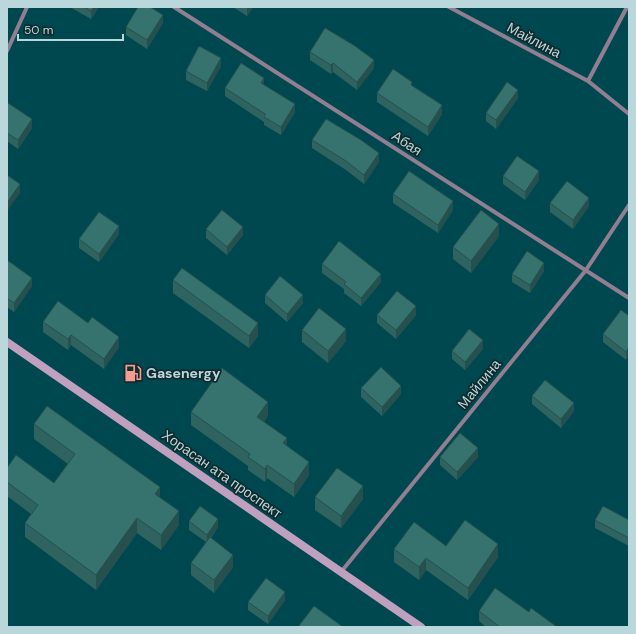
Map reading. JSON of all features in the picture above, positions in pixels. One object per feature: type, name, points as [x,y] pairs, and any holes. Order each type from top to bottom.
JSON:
[{"type":"main road","name":"Хорасан ата проспект","points":[[7,342],[421,627]]},
{"type":"street","points":[[7,51],[27,7]]},
{"type":"street","name":"Абая","points":[[174,7],[629,298]]},
{"type":"street","name":"Майлина","points":[[449,7],[588,81],[629,114]]},
{"type":"street","points":[[588,81],[627,7]]},
{"type":"street","name":"Майлина","points":[[341,572],[586,270],[629,205]]},
{"type":"building","points":[[84,7],[94,7],[91,11]]},
{"type":"building","points":[[138,7],[150,7],[163,15],[147,40],[126,27]]},
{"type":"building","points":[[325,28],[355,46],[374,60],[357,82],[333,63],[331,65],[310,52]]},
{"type":"building","points":[[199,46],[221,58],[207,83],[186,71]]},
{"type":"building","points":[[241,63],[264,78],[261,83],[295,104],[281,127],[264,117],[265,114],[225,88]]},
{"type":"building","points":[[393,69],[412,82],[411,85],[442,105],[428,127],[377,93]]},
{"type":"building","points":[[507,82],[518,90],[496,120],[486,113]]},
{"type":"building","points":[[8,103],[32,119],[18,140],[7,133]]},
{"type":"building","points":[[326,119],[361,140],[379,153],[364,175],[346,161],[312,140]]},
{"type":"building","points":[[517,156],[539,171],[525,192],[503,176]]},
{"type":"building","points":[[409,171],[453,201],[438,225],[393,194]]},
{"type":"building","points":[[7,175],[20,184],[7,203]]},
{"type":"building","points":[[567,181],[589,198],[573,220],[550,203]]},
{"type":"building","points":[[222,210],[243,227],[227,247],[206,229]]},
{"type":"building","points":[[481,210],[499,224],[471,261],[453,247]]},
{"type":"building","points":[[99,212],[119,226],[99,254],[79,239]]},
{"type":"building","points":[[339,241],[381,274],[361,298],[344,284],[346,282],[322,264]]},
{"type":"building","points":[[527,251],[544,263],[530,285],[512,274]]},
{"type":"building","points":[[7,260],[32,278],[14,303],[7,298]]},
{"type":"building","points":[[182,268],[258,323],[249,336],[173,280]]},
{"type":"building","points":[[280,276],[303,295],[287,314],[265,295]]},
{"type":"building","points":[[397,291],[416,306],[396,330],[377,315]]},
{"type":"building","points":[[58,301],[88,323],[92,317],[119,337],[104,359],[71,335],[68,339],[43,322]]},
{"type":"building","points":[[319,308],[346,329],[328,351],[302,330]]},
{"type":"building","points":[[621,310],[629,316],[629,347],[626,352],[603,334]]},
{"type":"building","points":[[469,329],[483,340],[465,362],[452,351]]},
{"type":"building","points":[[381,367],[401,386],[382,407],[361,388]]},
{"type":"building","points":[[222,368],[268,402],[257,417],[287,438],[283,443],[309,462],[294,484],[267,465],[265,469],[248,457],[250,454],[191,412]]},
{"type":"building","points":[[545,380],[574,403],[561,419],[532,396]]},
{"type":"building","points":[[47,406],[160,487],[155,494],[179,511],[161,535],[137,518],[96,575],[25,523],[38,505],[7,482],[7,468],[16,455],[54,483],[75,454],[34,424]]},
{"type":"building","points":[[460,433],[478,448],[457,472],[440,457]]},
{"type":"building","points":[[337,468],[363,486],[341,516],[315,497]]},
{"type":"building","points":[[200,506],[218,519],[207,535],[189,521]]},
{"type":"building","points":[[603,506],[629,520],[629,538],[595,520]]},
{"type":"building","points":[[465,520],[498,544],[468,588],[426,558],[419,567],[394,549],[414,522],[446,546]]},
{"type":"building","points":[[210,537],[233,555],[214,580],[191,563]]},
{"type":"building","points":[[266,578],[285,592],[268,616],[248,602]]},
{"type":"building","points":[[495,588],[529,612],[531,608],[557,627],[500,627],[479,611]]},
{"type":"building","points":[[314,606],[343,627],[298,627]]},
{"type":"place","name":"Gasenergy","points":[[133,373]]}]
